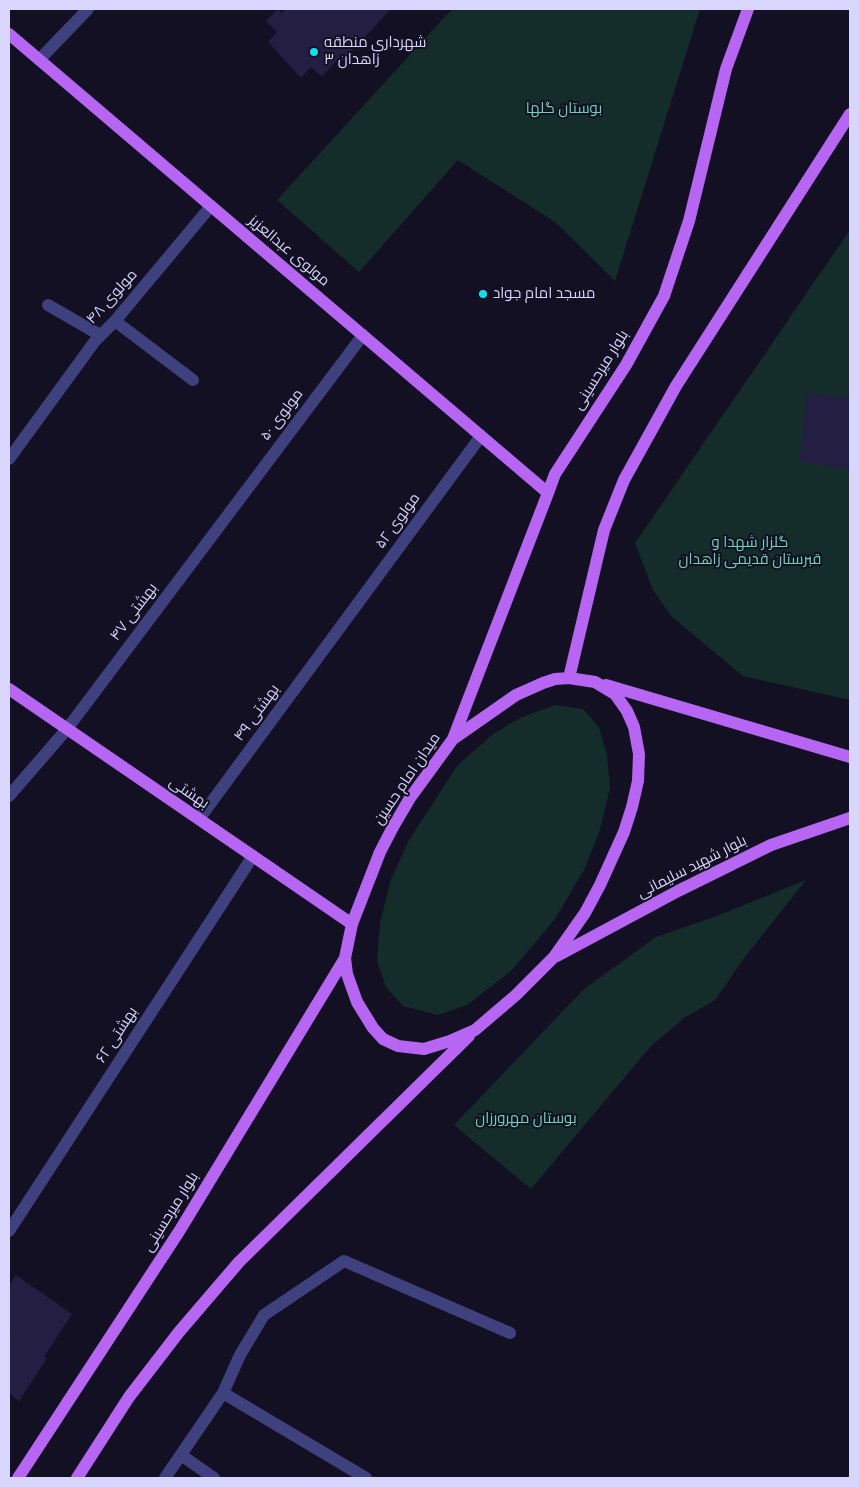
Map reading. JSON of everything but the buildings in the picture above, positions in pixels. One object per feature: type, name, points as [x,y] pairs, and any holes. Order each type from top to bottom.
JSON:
[{"type":"main road","name":"بلوار میرحسینی","points":[[454,739],[555,474],[626,365],[664,296],[689,221],[726,69],[748,9]]},
{"type":"main road","name":"مولوی عبدالعزیز","points":[[9,34],[548,493]]},
{"type":"main road","points":[[569,678],[604,530],[624,480],[676,386],[850,114]]},
{"type":"main road","name":"میدان امام حسین","points":[[569,678],[595,682],[614,694],[626,710],[634,727],[639,754],[638,781],[624,832],[600,885],[584,913],[554,957],[516,995],[475,1030],[450,1041],[424,1049],[398,1046],[383,1038],[373,1028],[357,1002],[347,974],[345,958],[352,924],[393,826],[426,774],[454,739],[516,695],[543,683],[555,679],[569,678]]},
{"type":"main road","points":[[595,682],[850,756]]},
{"type":"main road","name":"بهشتی","points":[[9,689],[352,924]]},
{"type":"main road","name":"بلوار شهید سلیمانی","points":[[554,957],[678,891],[771,846],[850,818]]},
{"type":"main road","name":"بلوار میرحسینی","points":[[18,1478],[180,1230],[345,958]]},
{"type":"main road","points":[[77,1478],[129,1397],[179,1332],[239,1262],[475,1030]]},
{"type":"street","points":[[40,60],[88,9]]},
{"type":"street","name":"مولوی ۴۸","points":[[10,456],[100,335],[115,321],[211,206]]},
{"type":"street","points":[[48,305],[100,335]]},
{"type":"street","points":[[115,321],[193,380]]},
{"type":"street","name":"مولوی ۵۰","points":[[228,515],[363,335]]},
{"type":"street","name":"مولوی ۵۲","points":[[342,626],[482,436]]},
{"type":"street","name":"بهشتی ۴۷","points":[[9,796],[67,729],[228,515]]},
{"type":"street","name":"بهشتی ۴۹","points":[[199,819],[342,626]]},
{"type":"street","name":"بهشتی ۶۲","points":[[9,1231],[253,856]]},
{"type":"street","points":[[165,1478],[222,1393],[240,1355],[264,1315],[344,1261],[510,1333]]},
{"type":"street","points":[[222,1393],[366,1478]]},
{"type":"street","points":[[181,1455],[214,1478]]},
{"type":"green space","name":"بوستان گلها","points":[[452,9],[700,9],[615,281],[555,222],[458,160],[359,272],[277,200]]},
{"type":"green space","name":"گلزار شهدا و قبرستان قدیمی زاهدان","points":[[850,230],[850,700],[743,676],[672,617],[653,590],[635,543]]},
{"type":"green space","points":[[555,705],[583,709],[599,727],[607,755],[610,788],[600,830],[584,870],[555,919],[511,971],[467,1005],[438,1015],[403,1006],[386,987],[377,961],[380,923],[391,879],[409,840],[457,766],[493,734],[520,718]]},
{"type":"green space","name":"بوستان مهرورزان","points":[[806,880],[745,957],[715,1000],[684,1018],[650,1047],[531,1189],[454,1125],[583,990],[656,937],[714,917]]},
{"type":"place","name":"شهرداری منطقه ۳ زاهدان","points":[[314,52]]},
{"type":"place","name":"مسجد امام جواد","points":[[483,294]]}]
